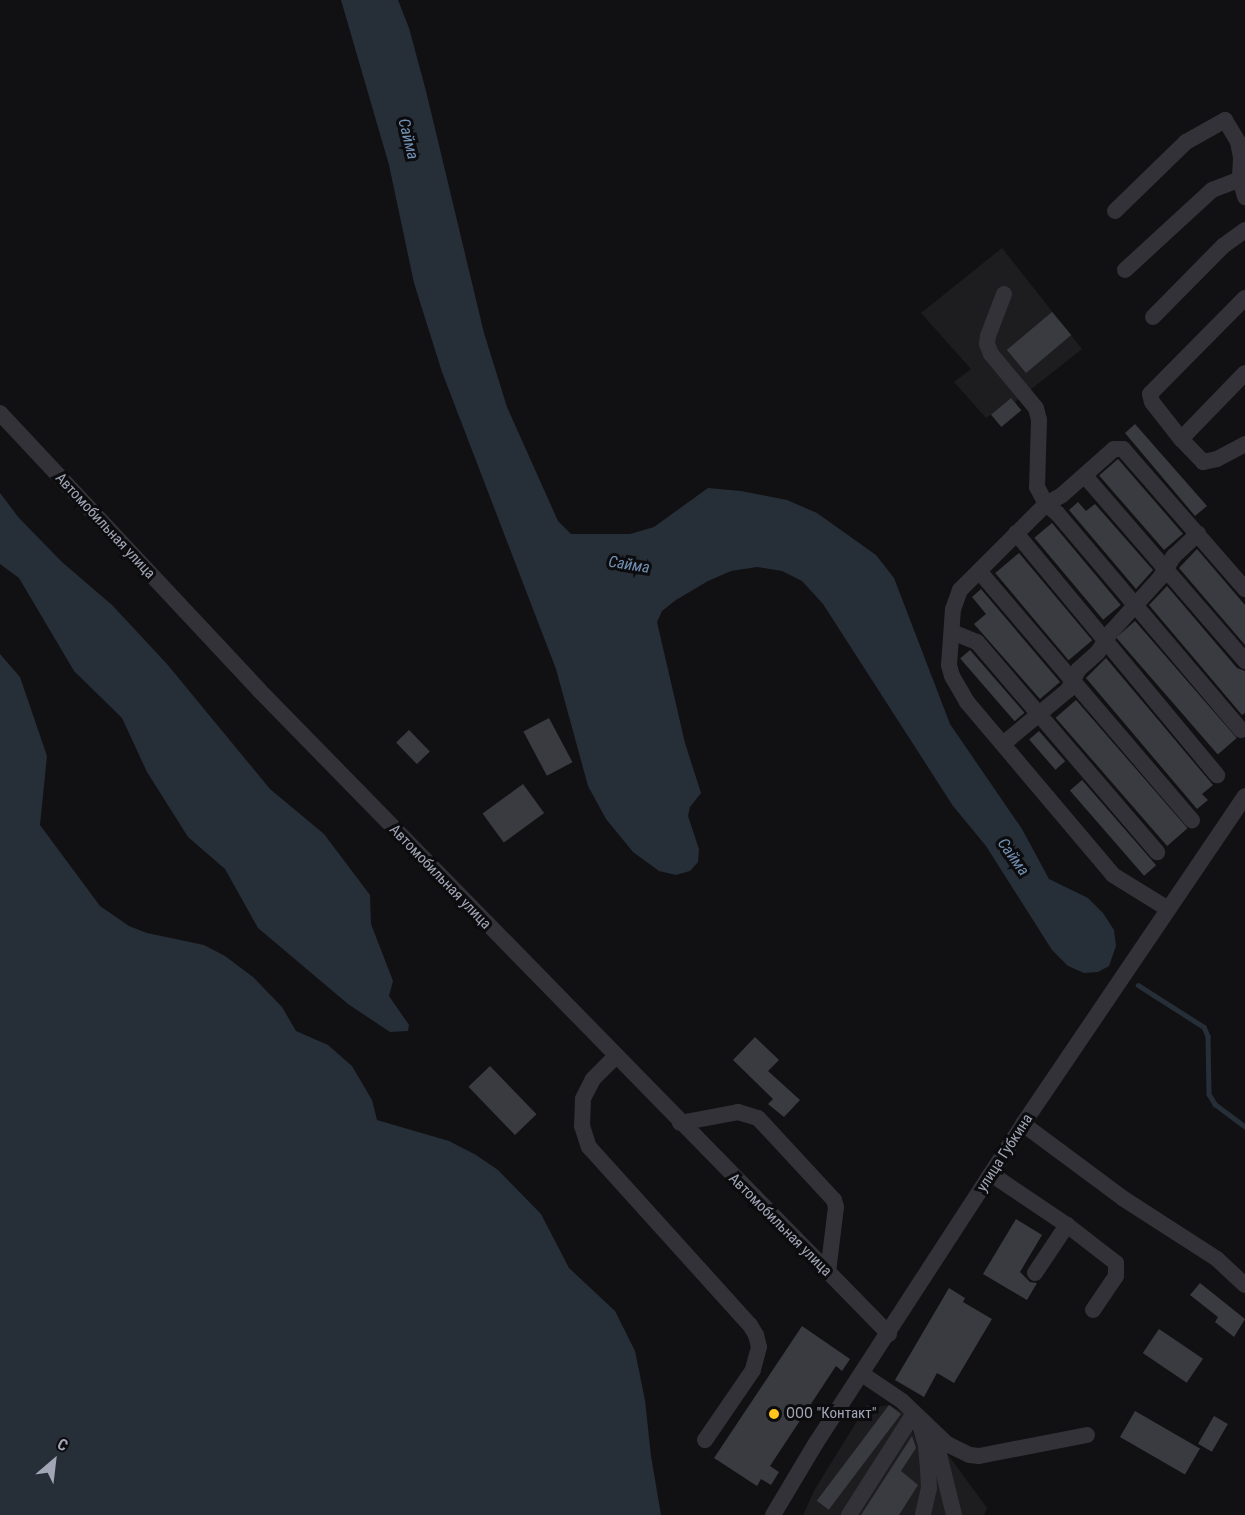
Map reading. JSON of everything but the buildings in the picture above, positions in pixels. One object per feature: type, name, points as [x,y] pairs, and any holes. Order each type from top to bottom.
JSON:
[{"type":"street","points":[[1115,211],[1186,142],[1225,120],[1238,142],[1240,179],[1245,197]]},
{"type":"street","points":[[1125,270],[1212,190],[1240,179]]},
{"type":"street","points":[[1153,317],[1223,246],[1245,230]]},
{"type":"street","points":[[1004,294],[988,336],[987,345],[991,354],[1036,408],[1039,420],[1037,487],[1046,504],[1058,514],[1241,730]]},
{"type":"street","points":[[1245,298],[1150,394],[1152,402],[1181,439],[1203,462],[1217,459],[1245,444]]},
{"type":"street","points":[[1181,439],[1245,373]]},
{"type":"street","name":"Автомобильная улица","points":[[0,413],[267,699],[888,1334]]},
{"type":"street","points":[[1168,909],[1113,874],[967,702],[952,676],[950,664],[955,599],[960,590],[979,570],[1046,504],[1085,476],[1114,448],[1123,449],[1245,589]]},
{"type":"street","points":[[1085,476],[1245,661]]},
{"type":"street","points":[[1016,533],[1216,775]]},
{"type":"street","points":[[1003,744],[1068,690],[1078,670],[1098,652],[1174,556],[1198,534]]},
{"type":"street","points":[[979,570],[1192,820]]},
{"type":"street","points":[[952,632],[977,642],[1157,852]]},
{"type":"street","name":"улица Губкина","points":[[773,1515],[1023,1124],[1245,796]]},
{"type":"street","points":[[615,1057],[593,1079],[583,1099],[582,1126],[589,1147],[750,1325],[756,1335],[758,1354],[753,1370],[705,1440]]},
{"type":"street","points":[[680,1123],[738,1112],[758,1118],[834,1200],[836,1207],[828,1272]]},
{"type":"street","points":[[1023,1124],[1124,1199],[1217,1259],[1245,1285]]},
{"type":"street","points":[[991,1174],[1116,1263],[1116,1276],[1093,1310]]},
{"type":"street","points":[[1035,1273],[1067,1226]]},
{"type":"street","points":[[862,1374],[915,1413],[934,1434],[952,1447],[979,1456],[1087,1435]]},
{"type":"street","points":[[849,1515],[915,1413]]},
{"type":"street","points":[[915,1413],[923,1434],[928,1469],[928,1488],[922,1515]]},
{"type":"street","points":[[934,1434],[954,1515]]},
{"type":"shaded area","points":[[1002,248],[1082,349],[1015,402],[1021,410],[1002,426],[992,414],[986,418],[954,382],[971,369],[921,313]]},
{"type":"shaded area","points":[[867,1405],[873,1408],[889,1405],[904,1413],[918,1444],[944,1449],[987,1508],[984,1515],[803,1515],[815,1489]]},
{"type":"water","points":[[341,0],[398,0],[409,28],[426,91],[484,333],[507,407],[558,521],[571,534],[630,534],[654,527],[708,488],[741,491],[787,500],[817,513],[876,555],[894,578],[950,724],[1022,829],[1049,879],[1088,898],[1103,913],[1114,930],[1116,946],[1109,966],[1098,972],[1084,973],[1068,966],[1052,950],[986,846],[953,806],[823,604],[802,581],[782,571],[757,567],[731,571],[708,581],[676,600],[662,611],[657,622],[685,743],[701,793],[690,807],[688,816],[699,849],[698,862],[690,871],[676,875],[659,871],[633,852],[606,819],[588,786],[556,669],[442,372],[414,283],[389,165]]},
{"type":"water","points":[[0,493],[19,518],[62,562],[112,605],[167,664],[270,789],[324,834],[370,895],[371,924],[393,981],[389,996],[409,1025],[408,1031],[390,1032],[348,1004],[258,928],[225,869],[188,837],[147,772],[122,718],[74,671],[19,578],[0,564]]},
{"type":"water","points":[[0,654],[20,677],[47,756],[40,825],[100,906],[129,926],[147,933],[204,945],[225,956],[253,977],[282,1007],[296,1031],[328,1045],[352,1066],[372,1100],[377,1120],[449,1141],[476,1155],[498,1170],[541,1214],[569,1268],[615,1311],[635,1351],[645,1400],[661,1515],[0,1515]]},
{"type":"waterway","name":"Сайма","points":[[1138,985],[1204,1027],[1208,1036],[1209,1094],[1215,1104],[1245,1127]]},
{"type":"place","name":"ООО \"Контакт\"","points":[[774,1414]]}]
